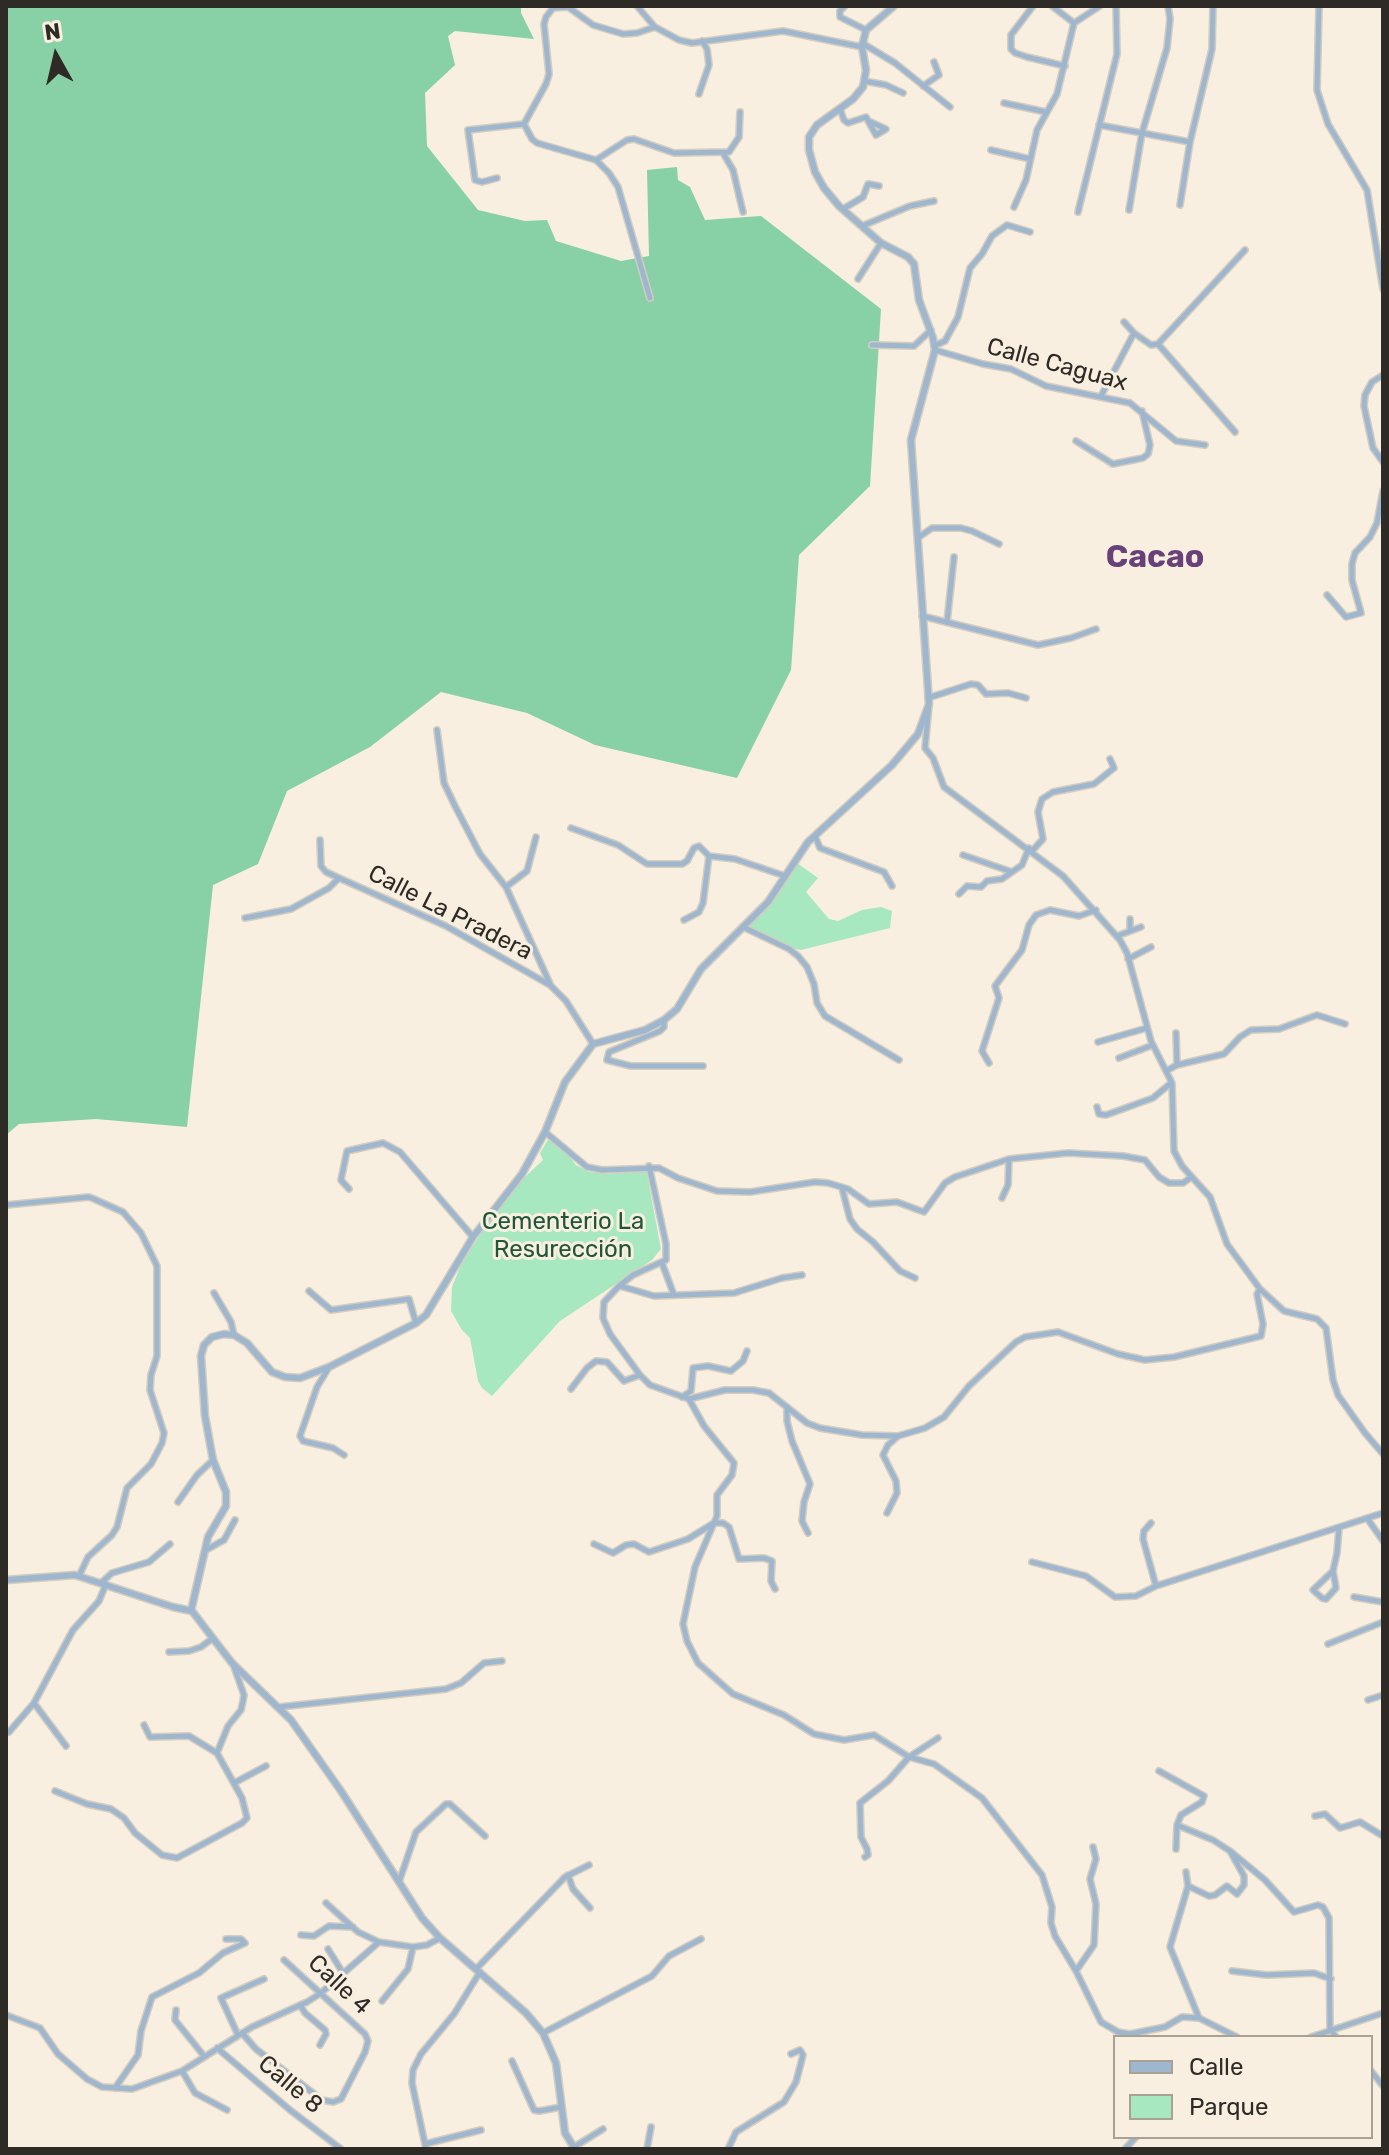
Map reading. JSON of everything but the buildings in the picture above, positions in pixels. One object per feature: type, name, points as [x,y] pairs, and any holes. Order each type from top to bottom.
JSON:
[{"type":"street","points":[[637,6],[655,27],[679,40],[692,43],[783,31],[862,45],[895,63],[950,107]]},
{"type":"street","points":[[845,6],[840,11],[840,17],[866,30]]},
{"type":"street","points":[[894,6],[866,30],[862,45],[866,70],[864,81],[853,99],[817,125],[809,137],[809,150],[815,172],[824,188],[843,209],[881,243],[908,257],[914,264],[919,300],[931,330],[934,348],[911,440],[929,704],[925,748],[933,758],[944,787],[1063,876],[1117,936],[1128,959],[1153,1045],[1172,1083],[1174,1151],[1190,1178],[1210,1197],[1227,1244],[1260,1289],[1284,1311],[1317,1319],[1326,1328],[1338,1395],[1383,1454]]},
{"type":"street","points":[[1033,6],[1011,35],[1011,49],[1027,57],[1065,66]]},
{"type":"street","points":[[1052,6],[1074,23]]},
{"type":"street","points":[[1014,207],[1026,180],[1037,130],[1057,94],[1074,23],[1100,6]]},
{"type":"street","points":[[1078,212],[1117,54],[1116,6]]},
{"type":"street","points":[[1129,210],[1142,133],[1167,48],[1168,6]]},
{"type":"street","points":[[1180,205],[1190,142],[1212,49],[1213,6]]},
{"type":"street","points":[[1319,6],[1317,90],[1328,124],[1367,190],[1383,289]]},
{"type":"street","points":[[524,124],[549,74],[544,24],[553,8],[568,7],[593,25],[623,34],[655,27]]},
{"type":"street","points":[[699,94],[709,65],[707,49],[702,41]]},
{"type":"street","points":[[923,86],[939,75],[934,62]]},
{"type":"street","points":[[864,81],[886,85],[903,93]]},
{"type":"street","points":[[1004,103],[1046,112]]},
{"type":"street","points":[[840,109],[848,123],[866,117],[871,122]]},
{"type":"street","points":[[596,160],[627,140],[634,139],[674,153],[729,152],[739,137],[740,112]]},
{"type":"street","points":[[524,124],[537,143],[596,160],[609,173],[618,187],[650,298]]},
{"type":"street","points":[[497,178],[482,182],[475,180],[468,130],[524,124]]},
{"type":"street","points":[[1099,125],[1190,142]]},
{"type":"street","points":[[991,150],[1030,159]]},
{"type":"street","points":[[723,153],[733,170],[743,212]]},
{"type":"street","points":[[843,209],[863,197],[868,184],[879,186]]},
{"type":"street","points":[[862,226],[910,206],[934,201]]},
{"type":"street","points":[[934,348],[945,341],[958,317],[970,268],[992,236],[1004,225],[1030,232]]},
{"type":"street","points":[[858,279],[881,243]]},
{"type":"street","points":[[1124,322],[1151,345],[1158,344],[1245,250]]},
{"type":"street","points":[[872,345],[914,346],[931,330]]},
{"type":"street","points":[[1101,396],[1134,333]]},
{"type":"street","points":[[1158,344],[1235,432]]},
{"type":"street","name":"Calle Caguax","points":[[934,348],[983,364],[1011,369],[1046,386],[1130,403],[1176,441],[1205,445]]},
{"type":"street","points":[[1383,375],[1372,382],[1365,395],[1364,406],[1373,448],[1383,462]]},
{"type":"street","points":[[1076,441],[1113,464],[1143,458],[1148,454],[1150,445],[1141,410]]},
{"type":"street","points":[[1327,595],[1346,617],[1361,613],[1352,580],[1352,564],[1355,553],[1370,537],[1377,523],[1383,491]]},
{"type":"street","points":[[919,537],[932,528],[961,528],[999,544]]},
{"type":"street","points":[[947,622],[954,557]]},
{"type":"street","points":[[921,616],[1038,645],[1096,629]]},
{"type":"street","points":[[191,1611],[208,1537],[226,1506],[226,1492],[213,1460],[205,1416],[201,1356],[204,1345],[212,1337],[234,1335],[247,1343],[272,1372],[300,1378],[329,1367],[416,1323],[431,1309],[473,1237],[522,1174],[545,1132],[565,1082],[593,1044],[645,1030],[677,1009],[701,969],[768,902],[815,836],[912,744],[929,704],[971,684],[978,685],[986,694],[1008,693],[1026,698]]},
{"type":"street","points":[[437,730],[444,783],[480,854],[506,887],[551,986],[566,1001],[593,1044]]},
{"type":"street","points":[[959,894],[967,886],[981,887],[987,881],[1002,879],[1022,865],[1031,850],[1043,839],[1038,812],[1042,799],[1053,792],[1094,784],[1114,768],[1110,759]]},
{"type":"street","points":[[571,828],[618,845],[647,864],[682,864],[699,846],[709,856],[735,859],[785,876]]},
{"type":"street","points":[[815,836],[820,848],[884,872],[892,886]]},
{"type":"street","points":[[506,887],[527,871],[536,837]]},
{"type":"street","points":[[320,840],[321,866],[339,878]]},
{"type":"street","points":[[963,855],[1012,872]]},
{"type":"street","points":[[684,920],[699,912],[703,903],[709,856]]},
{"type":"street","name":"Calle La Pradera","points":[[245,918],[291,909],[329,888],[339,878],[446,926],[551,986]]},
{"type":"street","points":[[989,1063],[982,1051],[999,998],[995,986],[1022,950],[1029,925],[1036,915],[1050,910],[1079,916],[1096,910]]},
{"type":"street","points":[[1130,919],[1130,931]]},
{"type":"street","points":[[743,927],[798,956],[807,967],[817,1003],[825,1016],[899,1060]]},
{"type":"street","points":[[1117,936],[1141,927]]},
{"type":"street","points":[[1128,959],[1151,947]]},
{"type":"street","points":[[1166,1071],[1177,1065],[1224,1054],[1251,1030],[1279,1029],[1317,1015],[1345,1024]]},
{"type":"street","points":[[664,1020],[660,1031],[609,1052],[607,1060],[631,1066],[703,1066]]},
{"type":"street","points":[[1098,1042],[1147,1028]]},
{"type":"street","points":[[1176,1033],[1177,1065]]},
{"type":"street","points":[[1119,1058],[1153,1045]]},
{"type":"street","points":[[1097,1107],[1099,1114],[1106,1115],[1153,1098],[1172,1083]]},
{"type":"street","points":[[545,1132],[587,1167],[602,1170],[649,1166],[717,1191],[750,1192],[815,1182],[842,1188],[869,1204],[897,1202],[924,1212],[930,1208],[945,1183],[1009,1159],[1068,1153],[1123,1156],[1145,1160],[1159,1177],[1169,1183],[1183,1183],[1190,1178]]},
{"type":"street","points":[[349,1189],[341,1180],[347,1151],[383,1143],[400,1152],[473,1237]]},
{"type":"street","points":[[1002,1198],[1008,1185],[1009,1159]]},
{"type":"street","points":[[649,1166],[666,1244],[666,1260],[633,1275],[604,1302],[603,1318],[610,1334],[650,1385],[689,1399],[725,1390],[769,1393],[807,1423],[820,1428],[862,1435],[898,1436],[925,1428],[944,1417],[969,1386],[1025,1337],[1058,1332],[1118,1354],[1145,1360],[1174,1357],[1261,1336],[1263,1324],[1257,1294],[1260,1289]]},
{"type":"street","points":[[842,1188],[850,1219],[857,1229],[900,1271],[915,1278]]},
{"type":"street","points":[[6,1205],[94,1199],[123,1212],[141,1233],[157,1266],[157,1356],[150,1390],[164,1433],[162,1443],[151,1464],[127,1488],[117,1527],[88,1557],[79,1576]]},
{"type":"street","points":[[662,1263],[674,1296]]},
{"type":"street","points":[[619,1286],[654,1296],[734,1293],[802,1275]]},
{"type":"street","points":[[309,1291],[331,1310],[409,1299],[416,1323]]},
{"type":"street","points":[[214,1293],[225,1309],[234,1335]]},
{"type":"street","points":[[681,1397],[691,1391],[693,1368],[708,1366],[731,1371],[743,1361],[747,1351]]},
{"type":"street","points":[[571,1389],[596,1361],[607,1362],[624,1381],[640,1375]]},
{"type":"street","points":[[329,1367],[317,1387],[300,1436],[303,1441],[333,1448],[344,1455]]},
{"type":"street","points":[[689,1399],[704,1426],[734,1463],[732,1475],[717,1495],[717,1516],[695,1567],[683,1624],[698,1663],[733,1694],[784,1715],[814,1734],[844,1740],[874,1735],[909,1757],[934,1764],[970,1788],[993,1809],[1042,1875],[1052,1907],[1051,1923],[1055,1936],[1101,2022],[1118,2032],[1130,2034],[1165,2027],[1182,2017],[1199,2018],[1233,2035]]},
{"type":"street","points":[[787,1406],[792,1441],[810,1484],[802,1521],[808,1533]]},
{"type":"street","points":[[887,1513],[897,1493],[896,1481],[883,1455],[898,1436]]},
{"type":"street","points":[[178,1502],[197,1475],[213,1460]]},
{"type":"street","points":[[1032,1562],[1086,1576],[1115,1597],[1136,1596],[1156,1586],[1383,1513]]},
{"type":"street","points":[[1367,1518],[1383,1541]]},
{"type":"street","points":[[205,1550],[224,1540],[235,1520]]},
{"type":"street","points":[[594,1544],[613,1553],[634,1544],[649,1552],[688,1539],[714,1523],[723,1523],[729,1527],[739,1559],[764,1558],[772,1561],[771,1581],[775,1589]]},
{"type":"street","points":[[1151,1523],[1144,1531],[1143,1539],[1156,1586]]},
{"type":"street","points":[[1333,1571],[1313,1590],[1322,1598],[1326,1599],[1336,1588],[1333,1571],[1339,1528]]},
{"type":"street","points":[[9,1732],[34,1703],[73,1630],[99,1601],[104,1583],[112,1573],[149,1562],[170,1544]]},
{"type":"street","points":[[6,1580],[79,1576],[191,1611],[232,1663],[279,1707],[341,1791],[422,1918],[440,1938],[526,2013],[543,2033],[556,2063],[565,2133],[574,2148],[603,2129]]},
{"type":"street","points":[[1354,1597],[1383,1602]]},
{"type":"street","points":[[1328,1644],[1383,1622]]},
{"type":"street","points":[[169,1652],[189,1651],[213,1638]]},
{"type":"street","points":[[279,1707],[446,1689],[461,1683],[484,1663],[502,1661]]},
{"type":"street","points":[[217,1753],[228,1726],[241,1710],[244,1695],[232,1663]]},
{"type":"street","points":[[1368,1700],[1383,1695]]},
{"type":"street","points":[[34,1703],[66,1746]]},
{"type":"street","points":[[55,1791],[87,1804],[111,1809],[162,1855],[177,1858],[213,1841],[247,1818],[242,1798],[217,1753],[189,1736],[150,1737],[144,1725]]},
{"type":"street","points":[[865,1857],[868,1855],[861,1837],[860,1803],[888,1781],[909,1757],[938,1738]]},
{"type":"street","points":[[234,1783],[266,1766]]},
{"type":"street","points":[[1159,1771],[1204,1796],[1202,1802],[1181,1815],[1177,1825],[1176,1849]]},
{"type":"street","points":[[399,1882],[416,1832],[446,1804],[450,1804],[485,1836]]},
{"type":"street","points":[[1315,1816],[1325,1814],[1340,1828],[1360,1822],[1383,1836]]},
{"type":"street","points":[[1177,1825],[1230,1851],[1265,1880],[1294,1912],[1318,1905],[1323,1907],[1329,1918],[1330,2029],[1334,2035]]},
{"type":"street","points":[[1076,1971],[1094,1945],[1096,1904],[1090,1879],[1096,1859],[1093,1847]]},
{"type":"street","points":[[1188,1886],[1209,1896],[1227,1886],[1237,1894],[1240,1892],[1244,1876],[1230,1851]]},
{"type":"street","points":[[481,2130],[425,2147],[412,2083],[413,2070],[421,2054],[454,2014],[478,1970],[568,1875],[589,1865]]},
{"type":"street","points":[[1186,1872],[1188,1886],[1170,1947],[1199,2018]]},
{"type":"street","points":[[568,1875],[573,1889],[590,1908]]},
{"type":"street","points":[[326,1903],[354,1927],[379,1942],[413,1947],[427,1945],[440,1938]]},
{"type":"street","points":[[301,1935],[314,1936],[329,1926],[354,1927]]},
{"type":"street","points":[[114,2088],[138,2055],[141,2031],[152,1997],[199,1973],[223,1953],[245,1943],[241,1939],[226,1939]]},
{"type":"street","points":[[543,2033],[652,1976],[669,1956],[701,1939]]},
{"type":"street","points":[[6,2015],[40,2028],[58,2054],[87,2079],[102,2087],[132,2089],[182,2071],[240,2034],[321,1993],[379,1942]]},
{"type":"street","points":[[382,2001],[408,1969],[413,1947]]},
{"type":"street","points":[[328,1949],[343,1973]]},
{"type":"street","name":"Calle 4","points":[[240,2034],[322,2100],[333,2102],[341,2099],[368,2041],[365,2034],[284,1960]]},
{"type":"street","points":[[1232,1971],[1267,1975],[1314,1973],[1331,1979]]},
{"type":"street","points":[[240,2034],[221,1998],[264,1979]]},
{"type":"street","points":[[300,2005],[325,2030],[320,2045]]},
{"type":"street","points":[[176,2010],[175,2020],[204,2056]]},
{"type":"street","points":[[1316,2035],[1383,2013]]},
{"type":"street","name":"Calle 8","points":[[217,2048],[341,2149]]},
{"type":"street","points":[[728,2149],[736,2132],[784,2102],[796,2082],[803,2055],[800,2050],[791,2054]]},
{"type":"street","points":[[512,2061],[534,2110],[561,2107]]},
{"type":"street","points":[[182,2071],[195,2093],[227,2110]]},
{"type":"street","points":[[647,2149],[651,2127]]},
{"type":"green space","points":[[6,6],[521,6],[521,13],[534,39],[455,31],[448,36],[455,65],[425,93],[427,146],[478,210],[525,221],[547,220],[556,241],[621,261],[649,256],[647,170],[677,167],[678,180],[690,187],[705,220],[761,216],[881,309],[870,486],[799,555],[791,670],[737,778],[595,745],[527,713],[441,692],[370,747],[287,791],[258,864],[213,885],[187,1127],[96,1119],[19,1124],[6,1135]]},
{"type":"green space","points":[[797,863],[818,878],[806,892],[829,919],[838,921],[862,910],[881,907],[892,911],[890,928],[801,950],[770,943],[743,930],[768,907]]},
{"type":"green space","name":"Cementerio La Resurección","points":[[549,1138],[576,1165],[589,1172],[606,1174],[646,1169],[661,1249],[652,1260],[560,1321],[492,1396],[478,1381],[470,1338],[451,1311],[452,1287],[462,1262],[508,1193],[543,1160],[540,1153]]},
{"type":"district","name":"Cacao","points":[[1155,558]]}]
